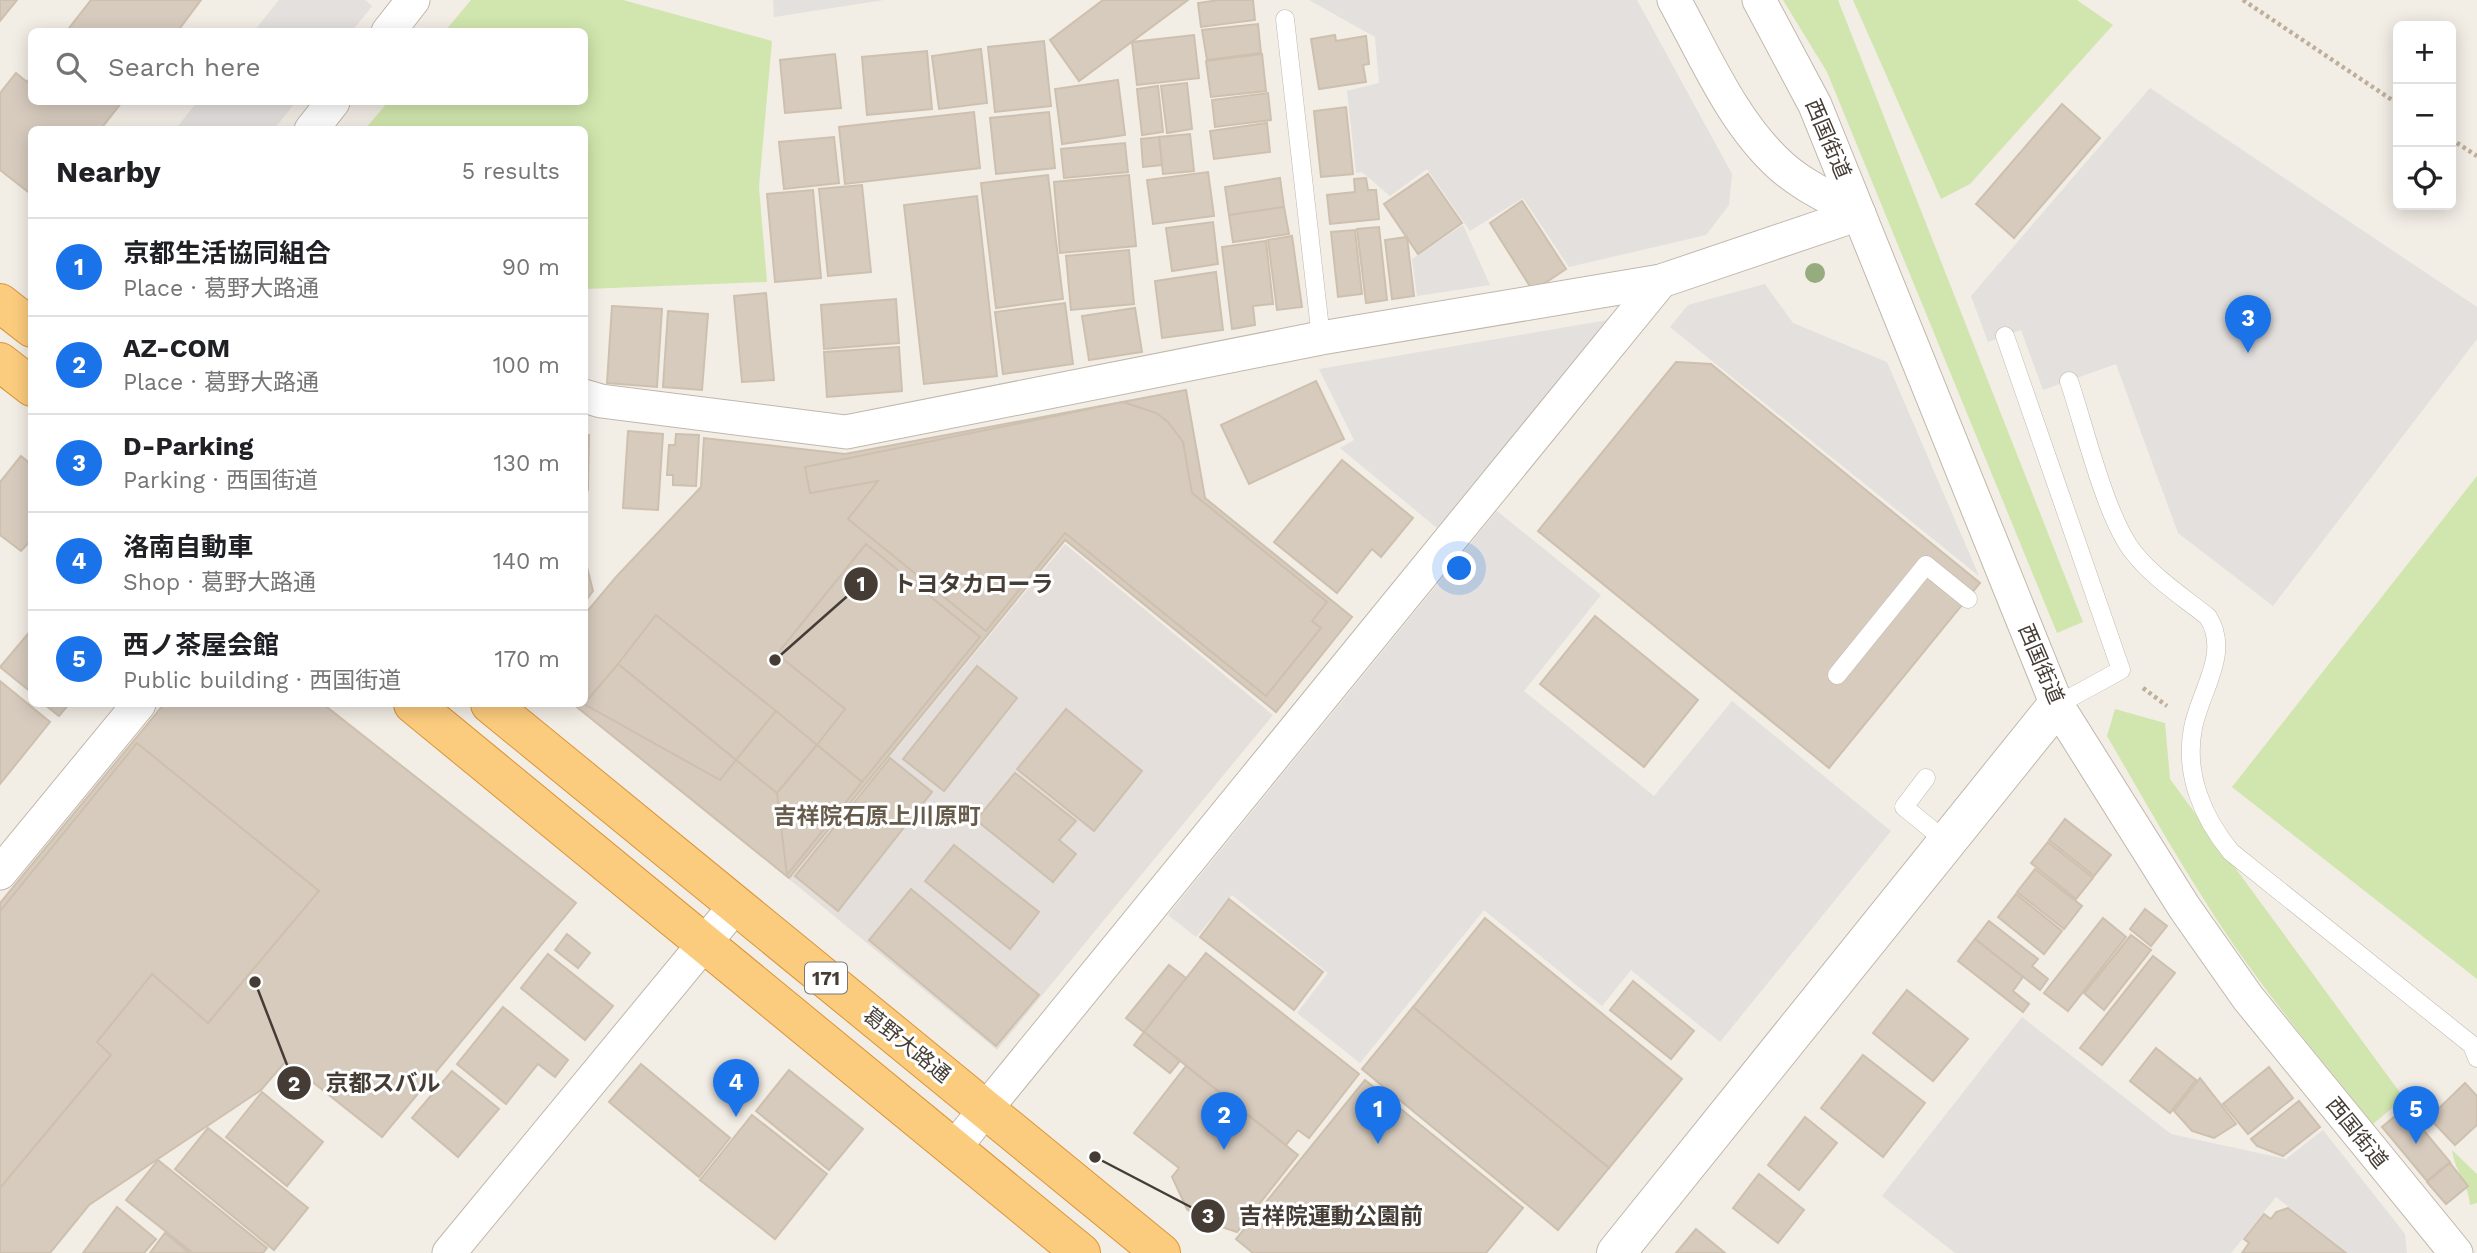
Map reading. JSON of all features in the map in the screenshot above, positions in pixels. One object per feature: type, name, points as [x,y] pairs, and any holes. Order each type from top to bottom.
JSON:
[{"type":"highway","points":[[0,303],[28,325]]},
{"type":"highway","points":[[0,362],[28,384]]},
{"type":"highway","name":"171","points":[[417,707],[1081,1253]]},
{"type":"highway","name":"葛野大路通","points":[[494,707],[1161,1253]]},
{"type":"street","points":[[391,28],[413,0]]},
{"type":"street","points":[[1674,0],[1745,126],[1762,148],[1800,181],[1858,214]]},
{"type":"street","name":"西国街道","points":[[1759,0],[1815,105],[2057,705],[2184,907],[2248,998],[2454,1252]]},
{"type":"street","points":[[314,126],[331,105]]},
{"type":"street","points":[[588,397],[600,401],[846,432],[1321,338],[1661,281],[1858,214]]},
{"type":"street","points":[[954,1148],[1661,281]]},
{"type":"street","points":[[1616,1253],[2057,705]]},
{"type":"street","points":[[0,873],[137,707]]},
{"type":"street","points":[[449,1253],[736,905]]},
{"type":"lane","points":[[1285,19],[1321,338]]},
{"type":"lane","points":[[2005,336],[2121,670],[2057,705]]},
{"type":"lane","points":[[2069,381],[2111,508],[2124,538],[2144,565],[2208,617],[2218,638],[2218,652],[2190,743],[2195,786],[2204,815],[2231,852],[2472,1045],[2477,1058]]},
{"type":"lane","points":[[1837,675],[1926,565],[1968,599]]},
{"type":"lane","points":[[1926,778],[1904,807],[1947,842]]},
{"type":"path","points":[[2243,0],[2393,101]]},
{"type":"path","points":[[2456,142],[2477,156]]},
{"type":"shaded area","points":[[279,0],[365,0],[372,6],[354,28],[256,28]]},
{"type":"shaded area","points":[[773,0],[884,0],[774,17]]},
{"type":"shaded area","points":[[1309,0],[1637,0],[1732,174],[1729,205],[1706,235],[1569,267],[1523,198],[1470,231],[1427,169],[1390,196],[1362,172],[1356,173],[1347,91],[1379,83],[1375,37]]},
{"type":"shaded area","points":[[2150,88],[2477,307],[2477,339],[2273,606],[2178,533],[2116,364],[2043,390],[2021,330],[1988,342],[1971,296]]},
{"type":"shaded area","points":[[195,105],[294,105],[276,126],[178,126]]},
{"type":"shaded area","points":[[1463,225],[1490,285],[1417,296],[1412,259]]},
{"type":"shaded area","points":[[1765,284],[1793,323],[1887,362],[1979,576],[1670,327],[1688,305]]},
{"type":"shaded area","points":[[1608,320],[1437,528],[1340,448],[1354,440],[1319,369]]},
{"type":"shaded area","points":[[1497,511],[1601,595],[1524,691],[1654,796],[1732,701],[1891,831],[1720,1042],[1631,970],[1602,1006],[1484,910],[1360,1063],[1297,1013],[1328,973],[1232,895],[1196,937],[1168,915]]},
{"type":"shaded area","points":[[1065,544],[1273,715],[997,1050],[789,879]]},
{"type":"shaded area","points":[[2022,1017],[2171,1134],[2286,1159],[2323,1130],[2405,1234],[2407,1253],[2348,1253],[2276,1197],[2231,1253],[1955,1253],[1882,1196]]},
{"type":"green space","points":[[471,0],[623,0],[772,41],[759,187],[767,282],[588,289],[588,126],[368,126],[385,105],[588,105],[588,28],[448,28]]},
{"type":"green space","points":[[1783,0],[1838,0],[2083,622],[2057,633],[1827,72]]},
{"type":"green space","points":[[1853,0],[2077,0],[2113,25],[1970,184],[1941,199]]},
{"type":"green space","points":[[2477,476],[2477,979],[2232,787]]},
{"type":"green space","points":[[2115,709],[2165,723],[2170,779],[2404,1098],[2373,1124],[2273,999],[2203,897],[2107,736]]},
{"type":"green space","points":[[2452,1150],[2477,1174],[2477,1203],[2470,1205]]},
{"type":"building","points":[[0,0],[17,0],[0,21]]},
{"type":"building","points":[[91,0],[201,0],[180,28],[69,28]]},
{"type":"building","points":[[1103,0],[1188,0],[1079,81],[1050,40]]},
{"type":"building","points":[[1253,0],[1255,20],[1201,27],[1198,3]]},
{"type":"building","points":[[1258,24],[1261,53],[1207,60],[1202,30]]},
{"type":"building","points":[[1194,35],[1199,78],[1137,85],[1132,42]]},
{"type":"building","points":[[1335,35],[1336,41],[1366,36],[1369,64],[1363,65],[1366,82],[1319,89],[1311,39]]},
{"type":"building","points":[[1044,41],[1051,106],[995,112],[988,47]]},
{"type":"building","points":[[981,49],[987,103],[939,109],[932,56]]},
{"type":"building","points":[[927,51],[932,109],[867,115],[862,57]]},
{"type":"building","points":[[835,54],[841,108],[785,113],[780,60]]},
{"type":"building","points":[[1262,54],[1266,91],[1211,97],[1206,61]]},
{"type":"building","points":[[16,73],[28,81],[28,105],[120,105],[103,126],[28,126],[28,192],[0,170],[0,93]]},
{"type":"building","points":[[1118,80],[1125,135],[1062,144],[1055,89]]},
{"type":"building","points":[[1187,83],[1192,129],[1167,133],[1161,86]]},
{"type":"building","points":[[1158,86],[1163,132],[1142,135],[1137,89]]},
{"type":"building","points":[[1268,93],[1271,120],[1215,127],[1212,100]]},
{"type":"building","points":[[2062,104],[2100,138],[2014,238],[1976,204]]},
{"type":"building","points":[[1346,107],[1353,174],[1321,177],[1314,111]]},
{"type":"building","points":[[974,112],[980,168],[845,184],[839,127]]},
{"type":"building","points":[[1049,112],[1055,168],[996,174],[990,118]]},
{"type":"building","points":[[1267,123],[1270,152],[1214,159],[1210,131]]},
{"type":"building","points":[[1190,134],[1194,171],[1163,174],[1159,137]]},
{"type":"building","points":[[834,137],[839,183],[784,189],[779,142]]},
{"type":"building","points":[[1159,137],[1162,165],[1143,167],[1141,139]]},
{"type":"building","points":[[1125,143],[1128,172],[1064,178],[1061,149]]},
{"type":"building","points":[[1208,172],[1214,216],[1153,224],[1147,180]]},
{"type":"building","points":[[1428,174],[1462,223],[1418,254],[1384,204]]},
{"type":"building","points":[[1048,175],[1063,299],[996,308],[981,183]]},
{"type":"building","points":[[1129,175],[1136,246],[1060,253],[1054,182]]},
{"type":"building","points":[[1280,178],[1284,207],[1229,215],[1225,187]]},
{"type":"building","points":[[1366,178],[1368,190],[1376,190],[1379,219],[1330,224],[1327,195],[1355,192],[1354,179]]},
{"type":"building","points":[[862,185],[871,272],[828,276],[819,189]]},
{"type":"building","points":[[813,190],[821,278],[775,282],[767,194]]},
{"type":"building","points":[[977,196],[997,376],[924,384],[904,205]]},
{"type":"building","points":[[1522,201],[1566,269],[1533,291],[1490,223]]},
{"type":"building","points":[[1284,207],[1289,234],[1233,242],[1229,215]]},
{"type":"building","points":[[1213,222],[1218,264],[1172,271],[1166,228]]},
{"type":"building","points":[[1379,227],[1387,300],[1366,303],[1357,229]]},
{"type":"building","points":[[1355,230],[1362,294],[1338,297],[1331,232]]},
{"type":"building","points":[[1292,236],[1302,307],[1277,310],[1268,240]]},
{"type":"building","points":[[1407,237],[1414,296],[1392,299],[1385,240]]},
{"type":"building","points":[[1266,241],[1273,304],[1253,306],[1255,325],[1232,329],[1222,247]]},
{"type":"building","points":[[1129,250],[1134,304],[1071,310],[1066,256]]},
{"type":"building","points":[[1216,272],[1223,330],[1162,338],[1155,281]]},
{"type":"building","points":[[766,293],[774,380],[742,382],[734,296]]},
{"type":"building","points":[[896,299],[899,343],[824,349],[821,305]]},
{"type":"building","points":[[1065,303],[1073,364],[1003,374],[995,312]]},
{"type":"building","points":[[612,306],[662,309],[657,387],[607,383]]},
{"type":"building","points":[[1135,308],[1142,352],[1089,360],[1082,316]]},
{"type":"building","points":[[668,311],[708,314],[702,390],[663,387]]},
{"type":"building","points":[[899,347],[902,391],[827,397],[824,352]]},
{"type":"building","points":[[1676,362],[1711,364],[1980,583],[1829,768],[1538,531]]},
{"type":"building","points":[[1316,381],[1344,439],[1249,484],[1221,425]]},
{"type":"building","points":[[1186,390],[1205,498],[1352,617],[1276,712],[1065,540],[789,878],[577,707],[588,707],[588,610],[701,487],[704,438],[845,454]]},
{"type":"building","points":[[1123,402],[1156,413],[1168,422],[1183,442],[1192,493],[1327,602],[1312,621],[1321,628],[1266,696],[1065,533],[986,631],[848,519],[878,481],[810,493],[805,467]]},
{"type":"building","points":[[628,431],[663,434],[658,510],[623,508]]},
{"type":"building","points":[[676,434],[699,435],[696,486],[673,485],[673,475],[667,475],[669,445],[675,445]]},
{"type":"building","points":[[21,456],[28,462],[28,543],[21,551],[0,535],[0,482]]},
{"type":"building","points":[[1342,460],[1413,518],[1381,557],[1372,549],[1337,593],[1274,542]]},
{"type":"building","points":[[866,544],[980,637],[862,782],[817,745],[845,709],[777,654]]},
{"type":"building","points":[[588,571],[593,591],[588,598]]},
{"type":"building","points":[[656,615],[776,711],[736,760],[618,664]]},
{"type":"building","points":[[1595,616],[1698,700],[1644,767],[1540,684]]},
{"type":"building","points":[[28,634],[28,690],[0,667]]},
{"type":"building","points":[[618,664],[736,760],[720,780],[588,706],[588,699]]},
{"type":"building","points":[[977,666],[1017,698],[944,791],[903,759]]},
{"type":"building","points":[[0,681],[28,704],[28,707],[50,722],[0,784]]},
{"type":"building","points":[[48,707],[66,707],[59,716]]},
{"type":"building","points":[[162,707],[327,707],[576,903],[382,1137],[286,1061],[261,1090],[89,1205],[50,1253],[0,1253],[0,903]]},
{"type":"building","points":[[1066,709],[1142,771],[1094,831],[1017,769]]},
{"type":"building","points":[[776,711],[817,745],[777,793],[736,760]]},
{"type":"building","points":[[137,743],[319,891],[208,1023],[152,974],[97,1042],[111,1055],[0,1188],[0,911]]},
{"type":"building","points":[[817,745],[862,782],[787,875],[777,793]]},
{"type":"building","points":[[890,758],[932,792],[838,911],[795,876]]},
{"type":"building","points":[[1015,773],[1076,821],[1059,840],[1076,854],[1053,882],[976,820]]},
{"type":"building","points":[[2065,819],[2111,855],[2094,876],[2049,840]]},
{"type":"building","points":[[2048,842],[2093,878],[2076,899],[2031,863]]},
{"type":"building","points":[[954,845],[1039,912],[1010,949],[925,881]]},
{"type":"building","points":[[2035,869],[2082,906],[2064,929],[2017,892]]},
{"type":"building","points":[[911,889],[1039,995],[996,1046],[869,940]]},
{"type":"building","points":[[2016,894],[2062,931],[2044,954],[1998,917]]},
{"type":"building","points":[[1229,899],[1323,972],[1294,1010],[1200,937]]},
{"type":"building","points":[[2145,909],[2167,926],[2151,946],[2130,929]]},
{"type":"building","points":[[1485,918],[1682,1079],[1609,1168],[1413,1007]]},
{"type":"building","points":[[2103,918],[2126,937],[2068,1011],[2044,993]]},
{"type":"building","points":[[1989,921],[2038,959],[2032,966],[2048,979],[2040,990],[1975,939]]},
{"type":"building","points":[[567,934],[590,953],[578,968],[555,950]]},
{"type":"building","points":[[2131,935],[2151,950],[2104,1010],[2084,993]]},
{"type":"building","points":[[1975,939],[2023,977],[2013,991],[2029,1004],[2023,1012],[1958,961]]},
{"type":"building","points":[[1206,953],[1359,1074],[1309,1138],[1298,1130],[1286,1145],[1144,1032]]},
{"type":"building","points":[[548,954],[613,1006],[585,1040],[521,988]]},
{"type":"building","points":[[2153,956],[2175,973],[2102,1065],[2080,1048]]},
{"type":"building","points":[[1169,965],[1186,978],[1144,1032],[1126,1018]]},
{"type":"building","points":[[1633,981],[1694,1031],[1671,1059],[1610,1010]]},
{"type":"building","points":[[1907,990],[1968,1039],[1933,1081],[1873,1033]]},
{"type":"building","points":[[503,1007],[568,1060],[555,1077],[538,1064],[506,1104],[457,1064]]},
{"type":"building","points":[[1413,1007],[1609,1168],[1558,1230],[1362,1069]]},
{"type":"building","points":[[1144,1032],[1180,1061],[1170,1073],[1134,1045]]},
{"type":"building","points":[[2156,1048],[2196,1080],[2170,1113],[2130,1081]]},
{"type":"building","points":[[1863,1055],[1925,1103],[1883,1157],[1821,1108]]},
{"type":"building","points":[[641,1064],[730,1138],[699,1177],[609,1102]]},
{"type":"building","points":[[1186,1066],[1298,1155],[1237,1232],[1201,1220],[1187,1209],[1172,1177],[1179,1168],[1134,1133]]},
{"type":"building","points":[[2269,1067],[2293,1098],[2248,1134],[2223,1104]]},
{"type":"building","points":[[789,1070],[863,1129],[829,1170],[756,1111]]},
{"type":"building","points":[[452,1071],[499,1109],[458,1157],[412,1118]]},
{"type":"building","points":[[2200,1078],[2236,1124],[2214,1138],[2192,1131],[2174,1111]]},
{"type":"building","points":[[1365,1080],[1523,1208],[1486,1253],[1253,1253],[1236,1239]]},
{"type":"building","points":[[2465,1083],[2477,1096],[2477,1125],[2455,1145],[2429,1118]]},
{"type":"building","points":[[262,1092],[323,1142],[287,1186],[226,1137]]},
{"type":"building","points":[[2299,1101],[2320,1127],[2283,1156],[2257,1146],[2251,1139]]},
{"type":"building","points":[[2405,1108],[2450,1162],[2427,1181],[2382,1127]]},
{"type":"building","points":[[752,1115],[827,1174],[775,1239],[700,1180]]},
{"type":"building","points":[[1805,1117],[1837,1143],[1799,1190],[1768,1165]]},
{"type":"building","points":[[208,1128],[308,1208],[274,1250],[175,1169]]},
{"type":"building","points":[[158,1160],[267,1248],[263,1253],[193,1253],[126,1200]]},
{"type":"building","points":[[2450,1163],[2468,1186],[2446,1204],[2427,1182]]},
{"type":"building","points":[[1759,1174],[1804,1210],[1778,1243],[1733,1208]]},
{"type":"building","points":[[117,1207],[156,1239],[144,1253],[83,1253]]},
{"type":"building","points":[[2288,1208],[2346,1253],[2242,1253],[2249,1243],[2244,1239],[2264,1214],[2271,1219],[2276,1212]]},
{"type":"building","points":[[1696,1229],[1725,1253],[1676,1253]]},
{"type":"building","points":[[165,1233],[190,1253],[150,1253]]},
{"type":"place","name":"D-Parking","points":[[2248,353]]},
{"type":"place","name":"トヨタカローラ","points":[[775,660]]},
{"type":"place","name":"京都スバル","points":[[255,982]]},
{"type":"place","name":"洛南自動車","points":[[736,1117]]},
{"type":"place","name":"京都生活協同組合","points":[[1378,1144]]},
{"type":"place","name":"西ノ茶屋会館","points":[[2416,1144]]},
{"type":"place","name":"AZ-COM","points":[[1224,1150]]},
{"type":"place","name":"吉祥院運動公園前","points":[[1095,1157]]},
{"type":"district","name":"吉祥院石原上川原町","points":[[877,816]]}]
